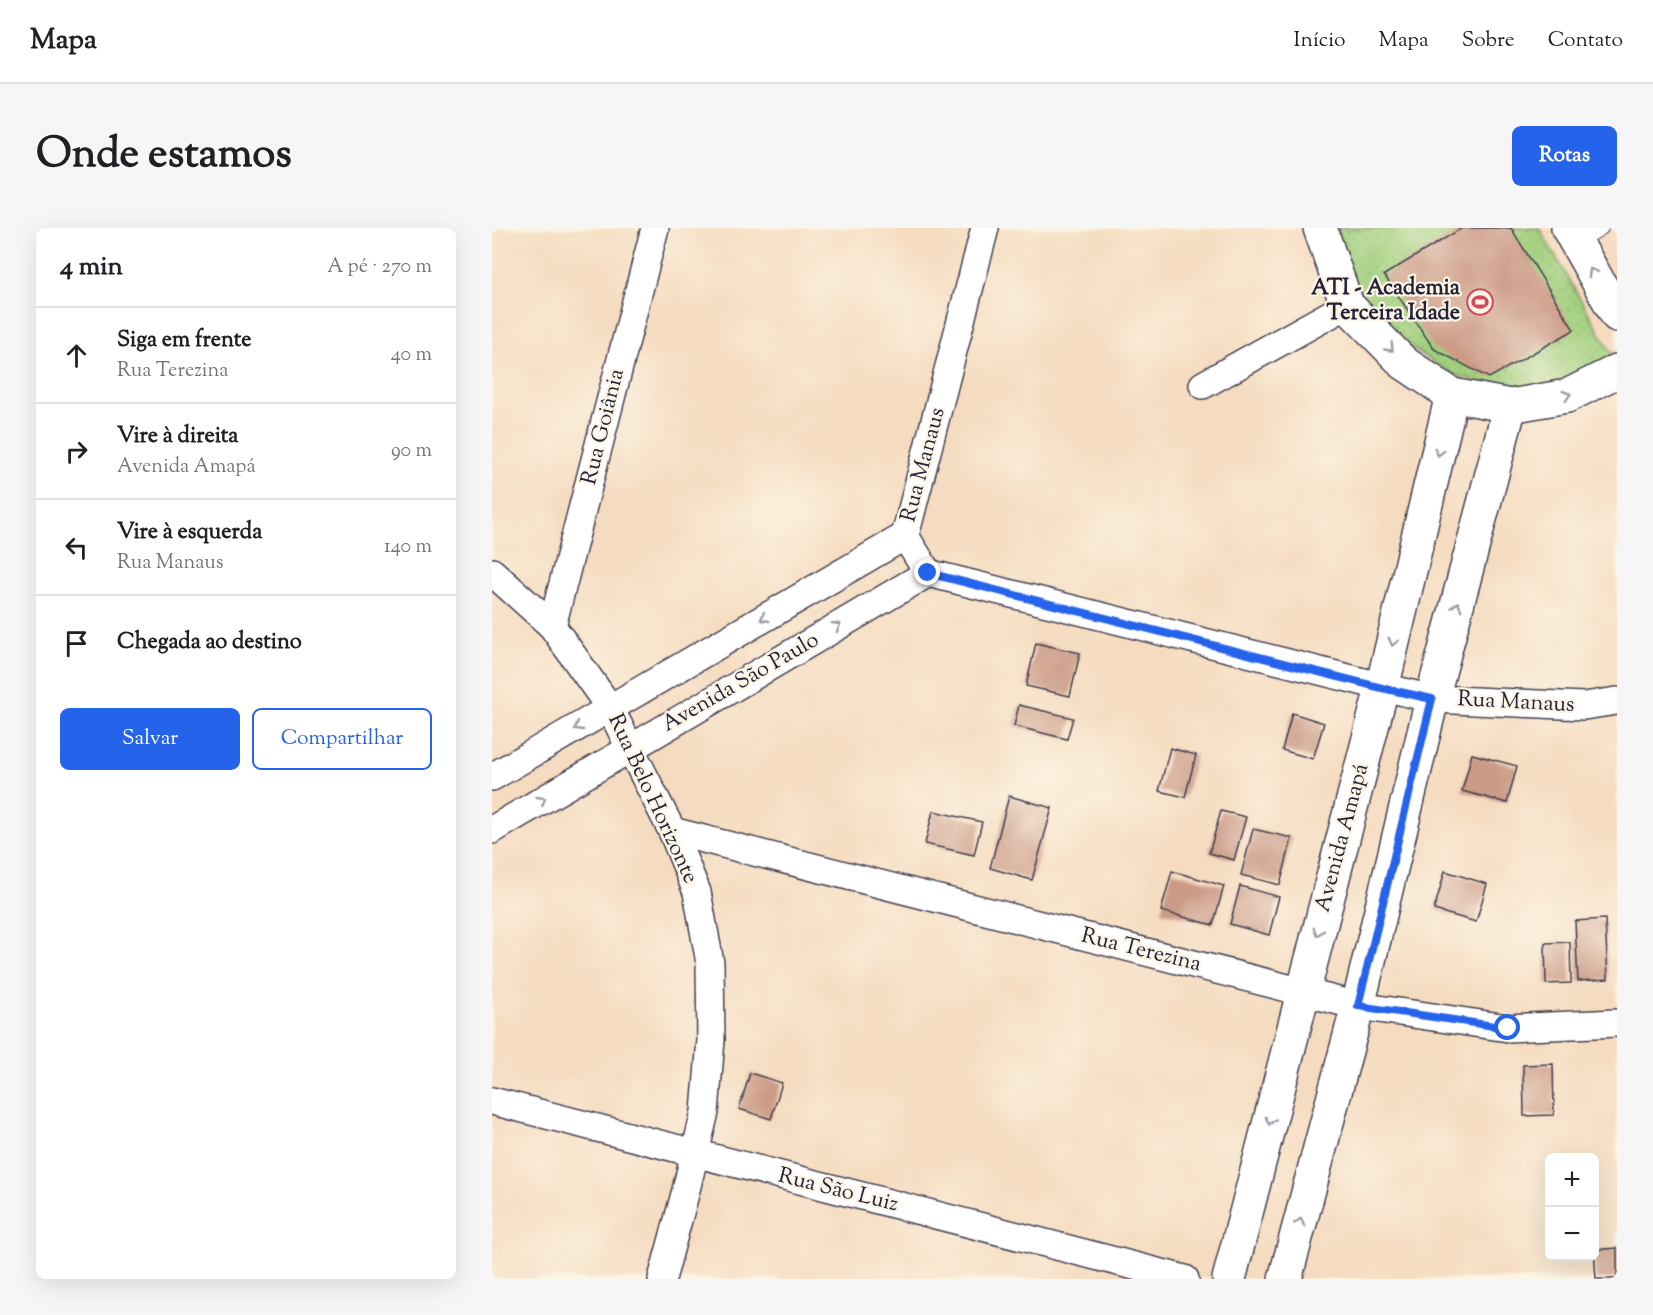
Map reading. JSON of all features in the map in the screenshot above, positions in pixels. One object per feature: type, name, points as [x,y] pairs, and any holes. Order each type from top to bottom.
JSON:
[{"type":"street","name":"Rua Goiânia","points":[[552,626],[655,228]]},
{"type":"street","name":"Rua Manaus","points":[[986,228],[905,536],[928,573],[1432,699],[1584,706],[1617,701]]},
{"type":"street","points":[[1320,228],[1347,305],[1404,363],[1452,395],[1510,406],[1567,396],[1617,371]]},
{"type":"street","points":[[1582,233],[1617,315]]},
{"type":"street","points":[[1203,385],[1347,305]]},
{"type":"street","name":"Avenida Amapá","points":[[1229,1279],[1382,688],[1452,395]]},
{"type":"street","points":[[1285,1279],[1358,1006],[1432,699],[1510,406]]},
{"type":"street","name":"Avenida São Paulo","points":[[492,777],[905,536]]},
{"type":"street","name":"Rua Belo Horizonte","points":[[492,572],[552,626],[610,708],[672,831],[697,892],[711,963],[711,1040],[705,1112],[662,1279]]},
{"type":"street","name":"Avenida São Paulo","points":[[492,830],[928,573]]},
{"type":"street","name":"Rua Terezina","points":[[672,831],[1358,1006],[1508,1028],[1617,1023]]},
{"type":"street","name":"Rua São Luiz","points":[[492,1101],[1185,1279]]},
{"type":"green space","points":[[1338,228],[1539,228],[1614,357],[1560,385],[1501,388],[1452,374],[1408,346],[1360,295],[1339,243]]},
{"type":"building","name":"ATI - Academia Terceira Idade","points":[[1462,228],[1511,228],[1574,330],[1489,378],[1434,349],[1384,275]]},
{"type":"building","points":[[1036,643],[1080,653],[1070,696],[1026,686]]},
{"type":"building","points":[[1019,705],[1073,718],[1067,739],[1014,726]]},
{"type":"building","points":[[1292,713],[1324,723],[1313,759],[1282,750]]},
{"type":"building","points":[[1170,748],[1196,755],[1185,797],[1159,791]]},
{"type":"building","points":[[1472,754],[1517,766],[1507,803],[1462,791]]},
{"type":"building","points":[[1009,796],[1052,808],[1032,880],[990,868]]},
{"type":"building","points":[[933,811],[982,822],[974,855],[925,844]]},
{"type":"building","points":[[1221,811],[1246,817],[1234,860],[1209,853]]},
{"type":"building","points":[[1253,829],[1292,838],[1280,885],[1241,875]]},
{"type":"building","points":[[1172,871],[1224,886],[1213,925],[1161,911]]},
{"type":"building","points":[[1445,871],[1487,884],[1476,922],[1434,910]]},
{"type":"building","points":[[1240,886],[1279,897],[1269,935],[1230,924]]},
{"type":"building","points":[[1605,919],[1608,979],[1578,981],[1575,921]]},
{"type":"building","points":[[1570,942],[1571,983],[1546,984],[1545,943]]},
{"type":"building","points":[[1553,1064],[1554,1115],[1524,1116],[1523,1065]]},
{"type":"building","points":[[750,1073],[782,1083],[771,1119],[739,1109]]},
{"type":"building","points":[[1617,1248],[1617,1279],[1596,1279],[1595,1261],[1599,1261],[1599,1250]]},
{"type":"place","name":"ATI - Academia Terceira Idade","points":[[1480,302]]},
{"type":"route","points":[[928,573],[1432,699],[1358,1006],[1508,1028]]}]
